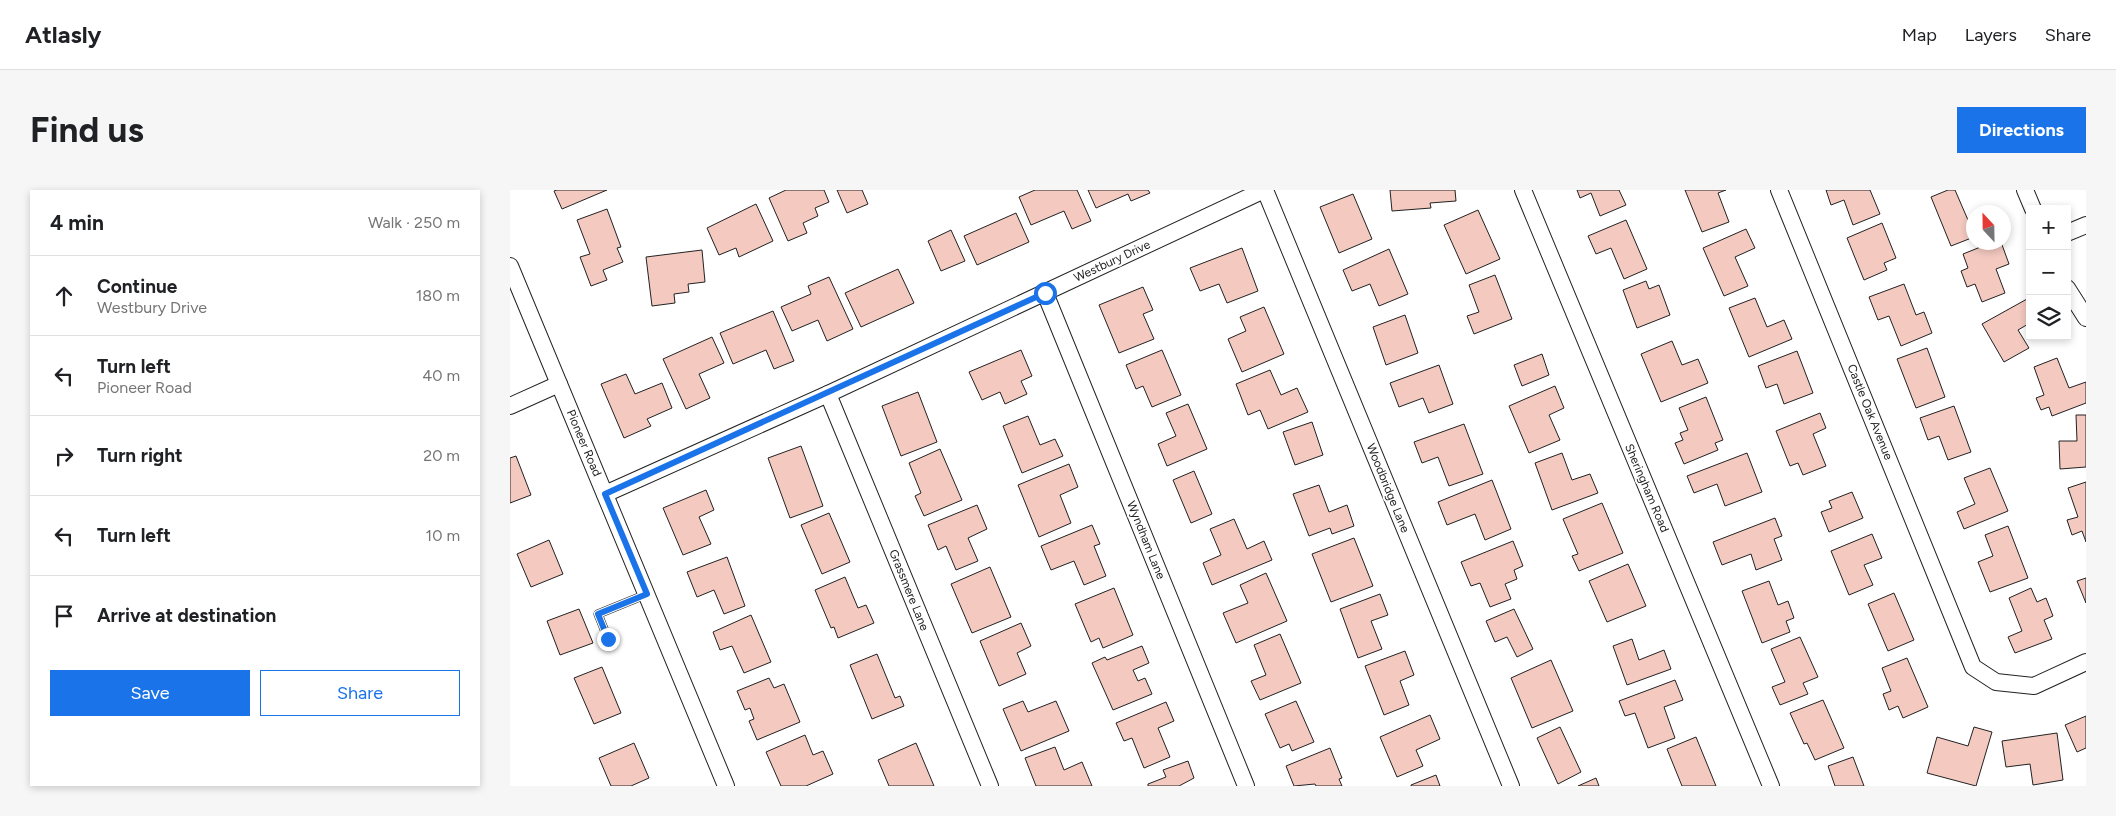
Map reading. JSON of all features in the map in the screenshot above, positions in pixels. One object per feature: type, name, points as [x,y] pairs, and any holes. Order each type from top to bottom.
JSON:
[{"type":"street","name":"Westbury Drive","points":[[605,494],[828,394],[1264,190]]},
{"type":"street","name":"Woodbridge Lane","points":[[1264,190],[1511,786]]},
{"type":"street","name":"Sheringham Road","points":[[1523,190],[1771,786]]},
{"type":"street","name":"Castle Oak Avenue","points":[[1779,190],[1973,667],[1996,682],[2034,686],[2086,662]]},
{"type":"street","points":[[2025,190],[2031,205]]},
{"type":"street","points":[[2071,231],[2086,225]]},
{"type":"street","name":"Pioneer Road","points":[[510,266],[726,786]]},
{"type":"street","name":"Wyndham Lane","points":[[1045,293],[1246,786]]},
{"type":"street","points":[[2071,294],[2086,318]]},
{"type":"street","points":[[510,406],[559,384]]},
{"type":"street","name":"Grassmere Lane","points":[[828,394],[990,786]]},
{"type":"lane","points":[[608,639],[598,614],[647,594]]},
{"type":"building","points":[[607,190],[562,209],[554,191]]},
{"type":"building","points":[[786,190],[824,190],[829,202],[815,208],[818,216],[803,223],[807,233],[788,241],[769,198]]},
{"type":"building","points":[[837,190],[862,190],[868,204],[847,213]]},
{"type":"building","points":[[1035,190],[1077,190],[1091,221],[1072,229],[1064,211],[1031,225],[1019,197]]},
{"type":"building","points":[[1088,190],[1148,190],[1150,193],[1131,201],[1128,194],[1096,208]]},
{"type":"building","points":[[1390,190],[1455,190],[1456,201],[1430,203],[1431,208],[1392,211]]},
{"type":"building","points":[[1577,190],[1619,190],[1626,205],[1600,216],[1591,193],[1580,198]]},
{"type":"building","points":[[1685,190],[1726,190],[1718,193],[1729,222],[1702,232]]},
{"type":"building","points":[[1826,190],[1870,190],[1880,214],[1853,225],[1844,200],[1831,205]]},
{"type":"building","points":[[1948,190],[1955,190],[1966,215],[1966,240],[1951,246],[1931,197]]},
{"type":"building","points":[[1353,194],[1372,239],[1339,253],[1320,207]]},
{"type":"building","points":[[756,204],[773,241],[739,257],[736,248],[719,255],[707,228]]},
{"type":"building","points":[[607,209],[621,247],[617,248],[623,262],[603,270],[607,280],[591,286],[580,257],[590,254],[577,220]]},
{"type":"building","points":[[1478,210],[1500,259],[1466,274],[1444,225]]},
{"type":"building","points":[[1016,213],[1029,242],[977,265],[964,236]]},
{"type":"building","points":[[1626,220],[1647,269],[1624,279],[1611,248],[1596,254],[1588,236]]},
{"type":"building","points":[[1882,223],[1896,258],[1884,263],[1887,270],[1864,280],[1847,238]]},
{"type":"building","points":[[1746,229],[1755,248],[1735,257],[1748,286],[1724,296],[1703,248]]},
{"type":"building","points":[[951,230],[965,261],[941,271],[928,241]]},
{"type":"building","points":[[1242,248],[1258,291],[1227,303],[1219,284],[1200,291],[1190,268]]},
{"type":"building","points":[[1389,249],[1408,294],[1379,306],[1370,284],[1352,291],[1343,270]]},
{"type":"building","points":[[702,250],[705,282],[688,284],[689,292],[674,294],[675,303],[652,306],[646,257]]},
{"type":"building","points":[[1973,250],[2004,250],[2009,264],[1996,269],[2005,293],[1982,302],[1975,284],[1967,287],[1961,271],[1968,268],[1963,254]]},
{"type":"building","points":[[898,269],[914,303],[861,327],[845,293]]},
{"type":"building","points":[[1495,275],[1512,319],[1474,334],[1467,316],[1479,312],[1469,285]]},
{"type":"building","points":[[829,277],[853,329],[827,341],[818,320],[792,331],[781,307],[811,294],[808,286]]},
{"type":"building","points":[[1646,281],[1649,289],[1659,285],[1670,315],[1637,328],[1623,290]]},
{"type":"building","points":[[1904,284],[1916,315],[1924,312],[1932,333],[1901,346],[1889,316],[1878,320],[1869,297]]},
{"type":"building","points":[[1143,287],[1153,310],[1143,314],[1154,339],[1119,353],[1099,305]]},
{"type":"building","points":[[1755,298],[1767,327],[1784,320],[1792,339],[1749,357],[1729,308]]},
{"type":"building","points":[[2026,300],[2026,325],[2018,330],[2029,348],[2004,362],[1982,324]]},
{"type":"building","points":[[1264,307],[1284,354],[1242,372],[1228,339],[1246,331],[1240,317]]},
{"type":"building","points":[[773,311],[794,361],[774,369],[766,350],[733,364],[720,333]]},
{"type":"building","points":[[1405,315],[1418,353],[1386,365],[1373,327]]},
{"type":"building","points":[[712,337],[724,363],[699,374],[710,398],[686,409],[663,359]]},
{"type":"building","points":[[1672,341],[1682,365],[1698,359],[1708,383],[1661,402],[1641,354]]},
{"type":"building","points":[[1927,348],[1945,397],[1916,408],[1897,359]]},
{"type":"building","points":[[1021,350],[1032,376],[1021,381],[1027,394],[1005,404],[1000,392],[982,400],[969,372]]},
{"type":"building","points":[[1162,350],[1181,395],[1152,407],[1143,386],[1136,389],[1126,365]]},
{"type":"building","points":[[1797,351],[1813,393],[1784,404],[1777,384],[1766,388],[1758,366]]},
{"type":"building","points":[[1542,354],[1549,375],[1522,386],[1514,365]]},
{"type":"building","points":[[2057,358],[2069,388],[2086,382],[2086,403],[2052,416],[2049,407],[2041,410],[2036,398],[2044,395],[2034,367]]},
{"type":"building","points":[[1439,365],[1453,404],[1429,413],[1423,398],[1399,407],[1390,383]]},
{"type":"building","points":[[1270,370],[1281,395],[1297,388],[1308,412],[1268,429],[1260,410],[1248,415],[1236,384]]},
{"type":"building","points":[[626,374],[635,394],[662,383],[672,408],[647,419],[651,426],[624,438],[601,384]]},
{"type":"building","points":[[1555,386],[1564,408],[1549,415],[1560,440],[1529,453],[1509,406]]},
{"type":"building","points":[[918,392],[937,442],[901,456],[882,406]]},
{"type":"building","points":[[1706,397],[1723,440],[1715,443],[1718,450],[1684,464],[1675,443],[1683,440],[1680,433],[1688,430],[1679,408]]},
{"type":"building","points":[[1188,404],[1207,449],[1167,466],[1158,444],[1176,436],[1166,413]]},
{"type":"building","points":[[1954,406],[1971,452],[1948,460],[1939,436],[1928,440],[1920,418]]},
{"type":"building","points":[[1820,413],[1826,428],[1813,434],[1826,466],[1803,475],[1798,463],[1790,466],[1776,431]]},
{"type":"building","points":[[2076,415],[2086,415],[2086,467],[2060,469],[2059,441],[2077,441]]},
{"type":"building","points":[[1028,416],[1040,445],[1055,439],[1063,456],[1022,473],[1003,426]]},
{"type":"building","points":[[1312,422],[1323,455],[1295,465],[1283,432]]},
{"type":"building","points":[[1464,424],[1483,474],[1449,486],[1438,457],[1422,463],[1414,442]]},
{"type":"building","points":[[801,446],[823,506],[790,518],[768,458]]},
{"type":"building","points":[[940,449],[962,500],[924,516],[915,496],[921,493],[909,463]]},
{"type":"building","points":[[1562,453],[1572,480],[1590,474],[1598,493],[1552,510],[1535,463]]},
{"type":"building","points":[[1747,453],[1762,492],[1725,506],[1717,484],[1694,493],[1687,476]]},
{"type":"building","points":[[516,456],[531,495],[510,503],[510,458]]},
{"type":"building","points":[[1069,464],[1078,487],[1060,495],[1071,523],[1039,537],[1018,485]]},
{"type":"building","points":[[1990,468],[2008,511],[1964,529],[1957,512],[1975,504],[1964,478]]},
{"type":"building","points":[[1194,471],[1212,514],[1191,523],[1173,480]]},
{"type":"building","points":[[1492,480],[1511,529],[1485,540],[1475,514],[1447,525],[1438,502]]},
{"type":"building","points":[[2086,482],[2086,542],[2082,531],[2072,535],[2067,520],[2078,517],[2068,488]]},
{"type":"building","points":[[1319,485],[1329,512],[1347,505],[1354,526],[1332,534],[1330,528],[1309,536],[1293,494]]},
{"type":"building","points":[[706,490],[714,510],[699,517],[711,544],[683,555],[663,508]]},
{"type":"building","points":[[1852,492],[1863,518],[1829,532],[1821,512],[1832,508],[1829,501]]},
{"type":"building","points":[[1602,503],[1623,553],[1579,571],[1572,556],[1578,554],[1563,519]]},
{"type":"building","points":[[977,505],[987,529],[968,538],[978,561],[956,570],[946,546],[938,550],[928,525]]},
{"type":"building","points":[[829,513],[850,562],[822,574],[801,525]]},
{"type":"building","points":[[1775,518],[1782,536],[1774,539],[1782,560],[1756,570],[1751,554],[1722,565],[1713,542]]},
{"type":"building","points":[[1234,519],[1247,549],[1264,541],[1272,560],[1212,585],[1203,563],[1221,555],[1210,529]]},
{"type":"building","points":[[1092,525],[1100,544],[1094,546],[1106,576],[1084,585],[1074,561],[1051,570],[1041,546]]},
{"type":"building","points":[[2008,526],[2028,578],[1990,592],[1978,562],[1993,556],[1985,535]]},
{"type":"building","points":[[1872,534],[1882,558],[1864,565],[1873,585],[1849,595],[1831,551]]},
{"type":"building","points":[[1354,538],[1373,586],[1331,602],[1312,554]]},
{"type":"building","points":[[549,540],[563,574],[531,587],[517,554]]},
{"type":"building","points":[[1513,541],[1523,566],[1514,570],[1517,579],[1505,584],[1511,599],[1490,607],[1480,583],[1471,586],[1461,562]]},
{"type":"building","points":[[727,557],[745,606],[724,614],[714,590],[697,597],[687,572]]},
{"type":"building","points":[[1628,564],[1646,606],[1607,622],[1589,581]]},
{"type":"building","points":[[990,567],[1011,617],[972,633],[951,584]]},
{"type":"building","points":[[1266,573],[1287,621],[1236,643],[1223,613],[1248,603],[1240,585]]},
{"type":"building","points":[[845,577],[858,608],[866,605],[874,623],[838,638],[834,627],[831,628],[815,590]]},
{"type":"building","points":[[2086,578],[2086,603],[2077,581]]},
{"type":"building","points":[[1769,581],[1778,605],[1788,601],[1794,618],[1786,621],[1790,632],[1762,643],[1742,591]]},
{"type":"building","points":[[1114,588],[1133,635],[1103,648],[1099,638],[1091,642],[1075,604]]},
{"type":"building","points":[[2031,588],[2037,602],[2046,598],[2053,616],[2044,620],[2052,639],[2015,653],[2008,637],[2022,631],[2009,598]]},
{"type":"building","points":[[1894,593],[1914,640],[1888,651],[1868,604]]},
{"type":"building","points":[[1380,594],[1388,615],[1371,621],[1382,649],[1358,658],[1340,609]]},
{"type":"building","points":[[579,609],[593,643],[560,655],[547,621]]},
{"type":"building","points":[[1514,609],[1533,649],[1517,657],[1507,637],[1495,642],[1486,621]]},
{"type":"building","points":[[751,615],[771,662],[744,673],[732,646],[720,650],[713,632]]},
{"type":"building","points":[[1021,623],[1031,646],[1017,653],[1026,674],[999,686],[980,641]]},
{"type":"building","points":[[1280,634],[1301,683],[1260,700],[1251,681],[1266,675],[1254,645]]},
{"type":"building","points":[[1800,637],[1818,677],[1803,683],[1808,694],[1780,705],[1772,687],[1785,682],[1771,649]]},
{"type":"building","points":[[1632,639],[1639,660],[1664,650],[1671,669],[1627,685],[1613,646]]},
{"type":"building","points":[[1142,646],[1149,663],[1133,670],[1138,681],[1145,678],[1152,694],[1113,710],[1092,663],[1105,657],[1107,660]]},
{"type":"building","points":[[1405,651],[1414,675],[1400,681],[1409,705],[1384,715],[1365,666]]},
{"type":"building","points":[[877,654],[895,698],[900,696],[904,706],[872,719],[850,665]]},
{"type":"building","points":[[1907,658],[1928,707],[1903,718],[1898,706],[1889,710],[1883,694],[1891,691],[1882,668]]},
{"type":"building","points":[[1551,660],[1573,711],[1532,728],[1511,678]]},
{"type":"building","points":[[602,667],[621,713],[594,724],[574,678]]},
{"type":"building","points":[[769,678],[774,688],[784,684],[800,722],[757,740],[749,721],[754,719],[750,708],[745,710],[737,691]]},
{"type":"building","points":[[1675,680],[1683,700],[1664,707],[1675,738],[1648,748],[1635,713],[1625,716],[1619,701]]},
{"type":"building","points":[[1823,700],[1844,748],[1815,760],[1807,743],[1804,744],[1790,713]]},
{"type":"building","points":[[1023,701],[1028,712],[1056,701],[1069,731],[1021,751],[1003,709]]},
{"type":"building","points":[[1296,701],[1314,742],[1292,751],[1289,744],[1280,748],[1265,714]]},
{"type":"building","points":[[1166,702],[1174,721],[1158,728],[1170,757],[1144,768],[1132,738],[1124,741],[1116,723]]},
{"type":"building","points":[[1430,715],[1440,739],[1416,750],[1423,766],[1397,777],[1380,737]]},
{"type":"building","points":[[2086,716],[2086,748],[2077,752],[2065,725]]},
{"type":"building","points":[[1560,727],[1581,772],[1558,784],[1537,738]]},
{"type":"building","points":[[1974,727],[1992,732],[1976,786],[1927,773],[1937,737],[1968,746]]},
{"type":"building","points":[[2057,733],[2063,780],[2033,785],[2030,764],[2006,767],[2002,741]]},
{"type":"building","points":[[805,735],[813,755],[823,751],[833,774],[806,786],[781,786],[766,752]]},
{"type":"building","points":[[1696,737],[1716,786],[1682,786],[1667,749]]},
{"type":"building","points":[[634,743],[649,778],[631,786],[611,786],[599,758]]},
{"type":"building","points":[[916,743],[934,786],[889,786],[878,760]]},
{"type":"building","points":[[1055,747],[1064,770],[1082,762],[1092,786],[1036,786],[1025,758]]},
{"type":"building","points":[[1330,748],[1342,778],[1339,779],[1342,786],[1316,786],[1315,784],[1294,786],[1286,766]]},
{"type":"building","points":[[1853,757],[1864,786],[1835,786],[1828,766]]},
{"type":"building","points":[[1188,761],[1194,778],[1179,786],[1148,786],[1148,784],[1166,777],[1163,770]]},
{"type":"building","points":[[1436,775],[1440,786],[1411,786],[1411,785]]},
{"type":"building","points":[[1596,778],[1599,786],[1578,786]]},
{"type":"route","points":[[608,639],[598,614],[647,594],[605,494],[828,394],[1045,293]]}]
